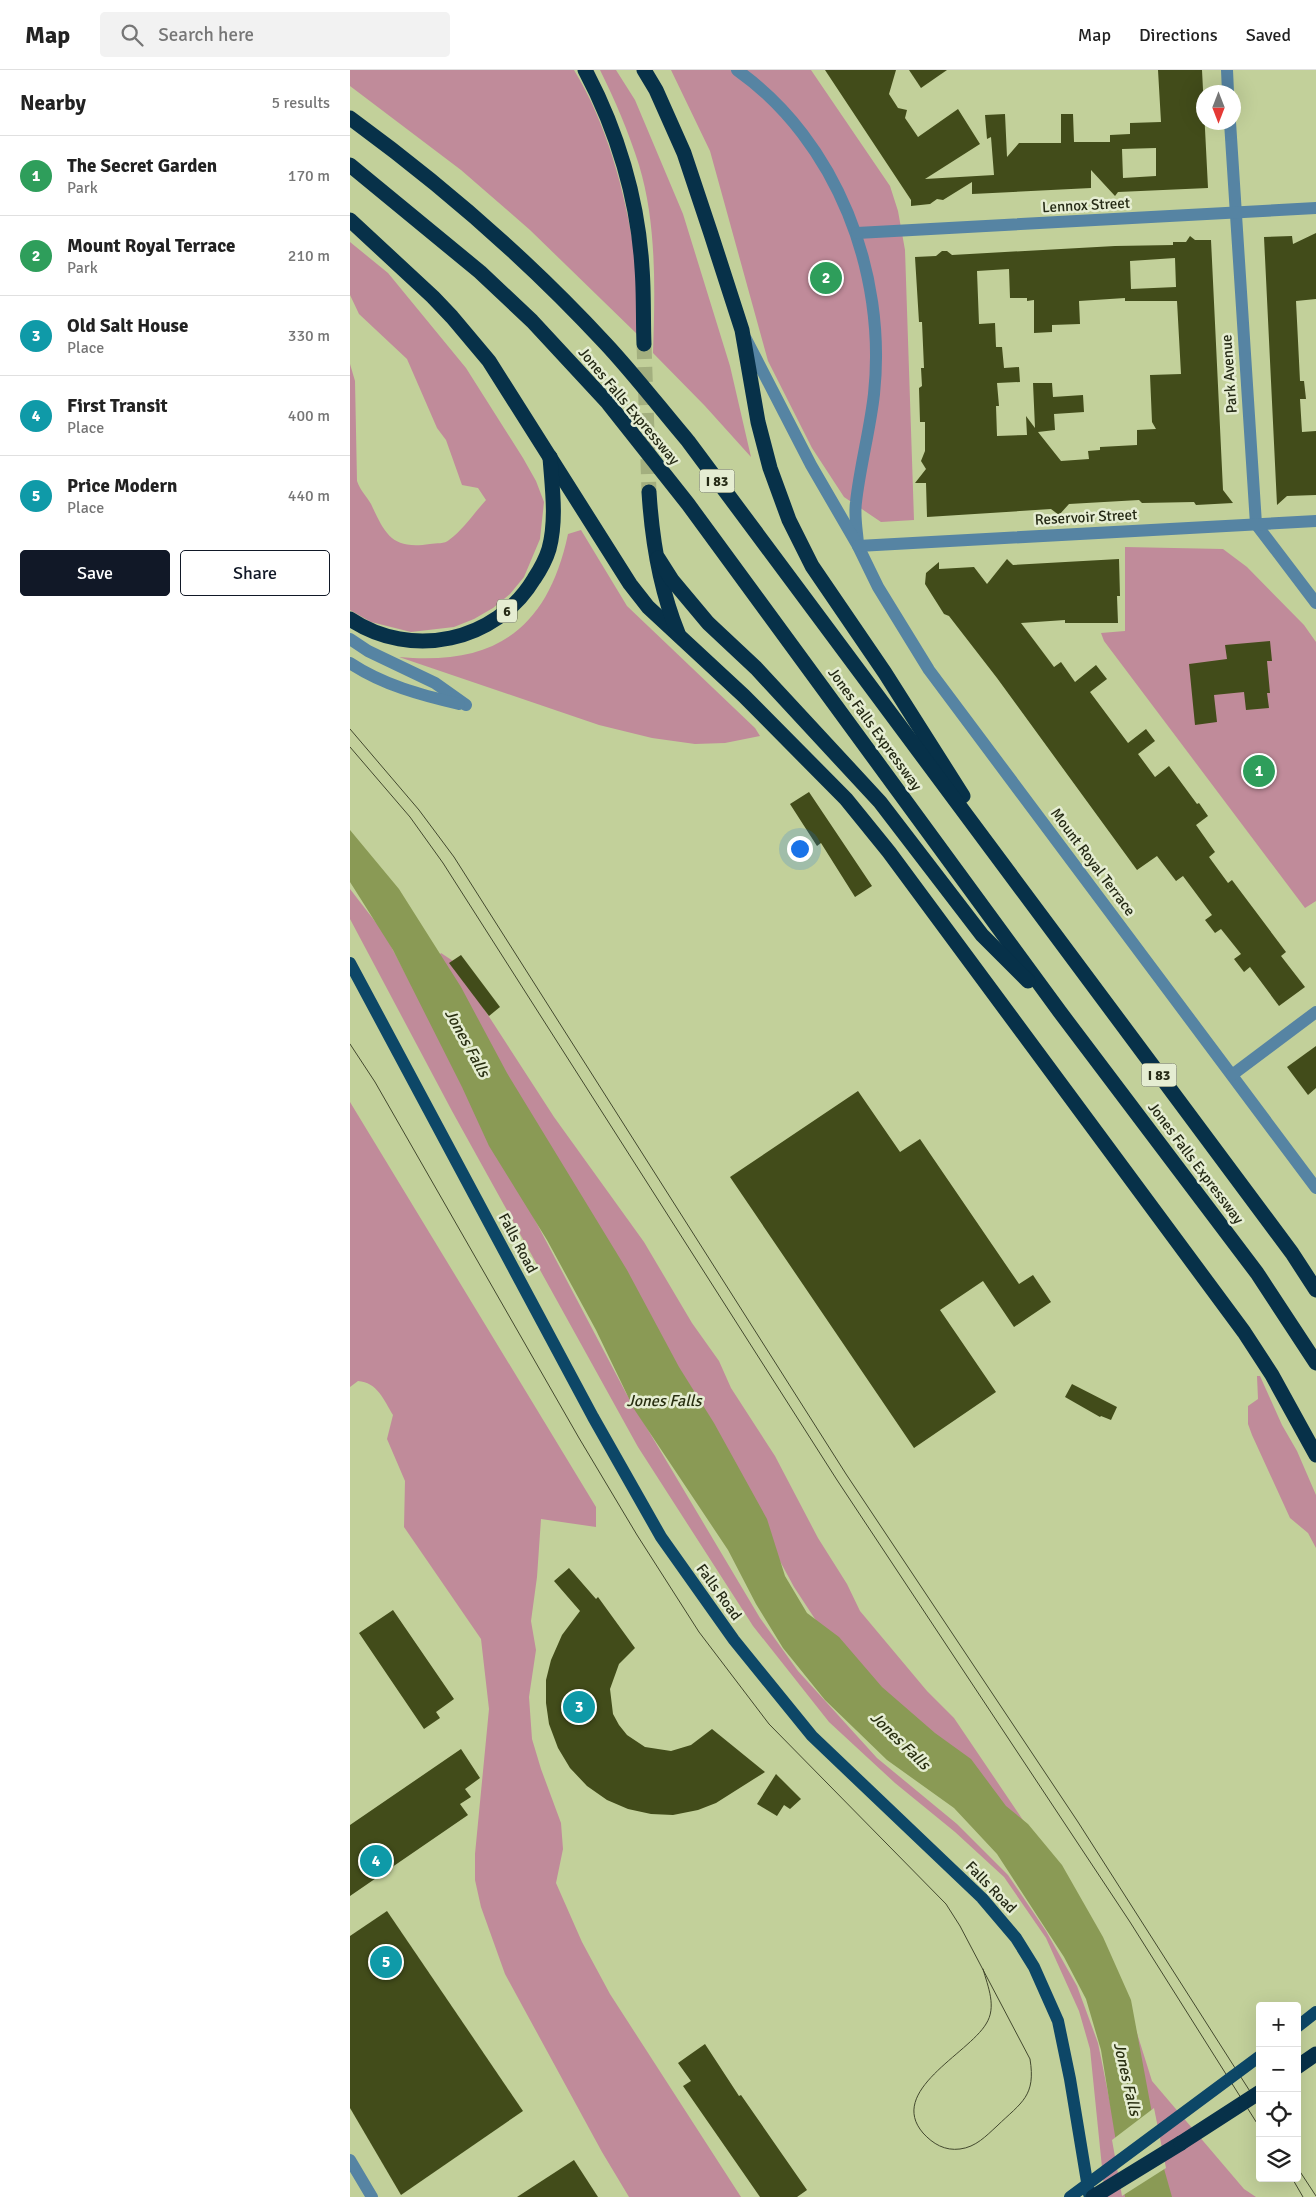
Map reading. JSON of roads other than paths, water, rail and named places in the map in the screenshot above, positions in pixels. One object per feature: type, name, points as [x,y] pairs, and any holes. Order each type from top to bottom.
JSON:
[{"type":"highway","points":[[585,70],[608,121],[632,195],[642,268],[644,344]]},
{"type":"highway","points":[[644,70],[656,90],[684,153],[742,330],[758,422],[770,468],[789,520],[812,566],[886,673],[1027,897]]},
{"type":"highway","name":"Jones Falls Expressway","points":[[350,118],[446,192],[508,245],[606,344],[688,441],[1292,1252],[1316,1290]]},
{"type":"highway","name":"Jones Falls Expressway","points":[[350,165],[480,272],[532,321],[608,403],[688,504],[1060,1012],[1257,1273],[1316,1363]]},
{"type":"highway","points":[[350,220],[398,263],[452,316],[489,361],[630,584],[648,607],[744,696],[846,798],[890,852],[1244,1332],[1272,1375],[1316,1455]]},
{"type":"highway","name":"6","points":[[350,619],[383,636],[402,641],[423,642],[471,633],[496,620],[508,611],[528,590],[549,550],[553,516],[550,456]]},
{"type":"highway","points":[[649,492],[666,603],[680,636]]},
{"type":"highway","points":[[658,558],[672,580],[708,623],[780,694],[880,802],[982,935],[1060,1012]]},
{"type":"highway","points":[[1292,1252],[1316,1281]]},
{"type":"highway","points":[[1091,2197],[1256,2094]]},
{"type":"main road","name":"Falls Road","points":[[350,963],[593,1416],[661,1537],[734,1640],[812,1736],[982,1898],[1016,1938],[1034,1967],[1058,2021],[1091,2197]]},
{"type":"main road","points":[[1301,2024],[1316,2012]]},
{"type":"main road","points":[[1070,2197],[1256,2059]]},
{"type":"street","name":"Mount Royal Terrace","points":[[736,70],[773,100],[809,141],[825,167],[857,234],[873,314],[875,354],[874,392],[856,504],[858,546]]},
{"type":"street","points":[[1227,70],[1228,85]]},
{"type":"street","name":"Park Avenue","points":[[1230,130],[1234,213],[1256,524]]},
{"type":"street","name":"Lennox Street","points":[[857,234],[1316,208]]},
{"type":"street","name":"Mount Royal Terrace","points":[[742,330],[811,465],[858,546],[878,587],[929,670],[1316,1188]]},
{"type":"street","name":"Reservoir Street","points":[[858,546],[1316,521]]},
{"type":"street","points":[[1256,524],[1316,603]]},
{"type":"street","points":[[350,639],[435,683],[466,705],[430,697],[388,684],[350,663]]},
{"type":"street","points":[[1232,1075],[1316,1012]]},
{"type":"street","points":[[350,2160],[372,2197]]},
{"type":"water","name":"Jones Falls","points":[[350,830],[399,889],[461,987],[507,1073],[627,1270],[679,1367],[714,1423],[767,1519],[785,1576],[807,1613],[839,1637],[882,1687],[935,1733],[971,1759],[1006,1806],[1028,1824],[1062,1865],[1103,1937],[1131,2000],[1159,2151],[1172,2197],[1125,2197],[1101,2050],[1086,1999],[1064,1957],[997,1854],[954,1808],[887,1760],[825,1700],[783,1648],[756,1604],[728,1550],[634,1409],[596,1330],[547,1240],[489,1146],[462,1087],[393,950],[350,882]]},
{"type":"tunnel","points":[[644,344],[649,492]]},
{"type":"tram line","points":[[350,729],[419,810],[454,857],[846,1474],[1078,1822],[1256,2101]]},
{"type":"tram line","points":[[350,747],[410,817],[443,863],[837,1480],[1130,1922],[1256,2122]]},
{"type":"tram line","points":[[350,1044],[375,1082],[579,1438],[637,1535],[699,1632],[769,1724],[946,1904],[960,1926],[1030,2059],[1031,2082],[1029,2090],[1020,2104],[985,2137],[966,2148],[944,2148],[923,2133],[915,2117],[915,2102],[922,2088],[934,2074],[977,2036],[986,2024],[991,2011],[991,2004],[989,1990],[987,1983],[985,1976],[983,1969]]},
{"type":"tram line","points":[[1301,2173],[1316,2196]]},
{"type":"tram line","points":[[1294,2182],[1303,2197]]},
{"type":"place","name":"Mount Royal Terrace","points":[[826,278]]},
{"type":"place","name":"The Secret Garden","points":[[1259,771]]},
{"type":"place","name":"Old Salt House","points":[[579,1707]]},
{"type":"place","name":"First Transit","points":[[376,1861]]},
{"type":"place","name":"Price Modern","points":[[386,1962]]}]
